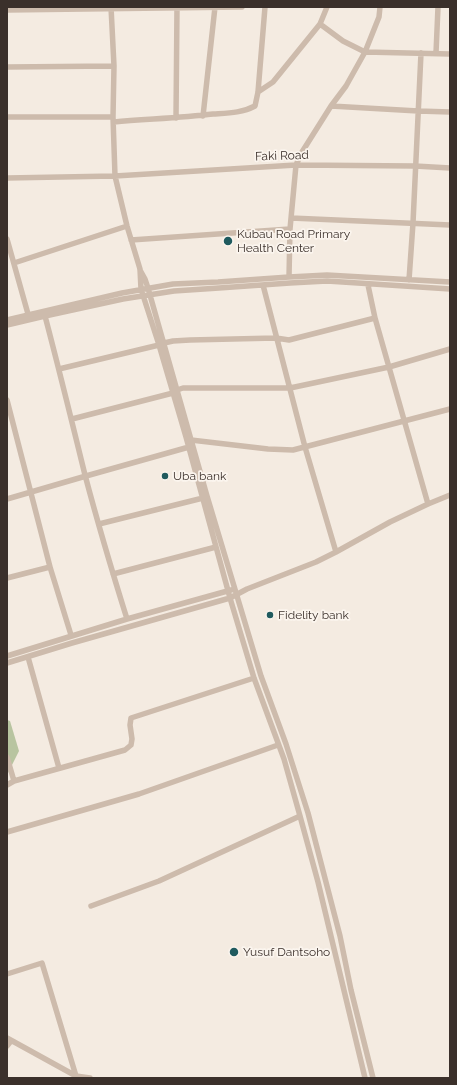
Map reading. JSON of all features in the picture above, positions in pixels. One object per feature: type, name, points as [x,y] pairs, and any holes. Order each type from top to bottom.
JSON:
[{"type":"street","points":[[176,118],[178,7]]},
{"type":"street","points":[[203,116],[215,7]]},
{"type":"street","points":[[7,10],[242,7]]},
{"type":"street","points":[[7,117],[114,119],[176,118],[242,112],[249,110],[256,106],[265,7]]},
{"type":"street","points":[[258,92],[272,82],[320,24],[327,7]]},
{"type":"street","points":[[289,277],[290,230],[296,165],[302,152],[331,106],[346,86],[364,52],[379,17],[380,7]]},
{"type":"street","points":[[436,53],[438,7]]},
{"type":"street","points":[[111,8],[114,66],[115,176],[127,226],[140,270],[141,289],[162,344]]},
{"type":"street","points":[[320,24],[343,41],[364,52],[450,54]]},
{"type":"street","points":[[409,280],[421,53]]},
{"type":"street","points":[[7,68],[114,66]]},
{"type":"street","points":[[331,106],[450,112]]},
{"type":"street","name":"Faki Road","points":[[7,178],[115,176],[296,165],[415,166],[450,168]]},
{"type":"street","points":[[291,218],[450,225]]},
{"type":"street","points":[[14,263],[127,226]]},
{"type":"street","points":[[132,240],[290,230]]},
{"type":"street","points":[[7,239],[28,314]]},
{"type":"street","points":[[140,270],[145,279],[150,295],[230,598],[254,678],[284,759],[300,816],[318,882],[365,1078]]},
{"type":"street","points":[[7,320],[122,292],[173,284],[328,275],[450,282]]},
{"type":"street","points":[[7,326],[45,316],[174,291],[328,281],[368,285],[450,289]]},
{"type":"street","points":[[440,282],[440,288]]},
{"type":"street","points":[[263,285],[305,447],[336,552]]},
{"type":"street","points":[[368,285],[375,318],[428,504]]},
{"type":"street","points":[[45,316],[86,476],[127,619]]},
{"type":"street","points":[[59,369],[173,341],[276,338],[289,340],[375,318]]},
{"type":"street","points":[[72,419],[175,392],[183,388],[290,388],[389,367],[450,350]]},
{"type":"street","points":[[175,392],[191,440],[261,676],[286,744],[308,813],[340,936],[351,990],[373,1078]]},
{"type":"street","points":[[7,400],[9,419],[31,492],[50,567],[71,635]]},
{"type":"street","points":[[191,440],[268,449],[293,450],[450,409]]},
{"type":"street","points":[[7,499],[189,447]]},
{"type":"street","points":[[7,656],[71,635],[228,590],[236,592],[247,589],[302,568],[336,552],[390,522],[450,495]]},
{"type":"street","points":[[99,524],[203,498]]},
{"type":"street","points":[[113,574],[216,547]]},
{"type":"street","points":[[7,578],[50,567]]},
{"type":"street","points":[[7,663],[230,598],[236,592]]},
{"type":"street","points":[[28,657],[60,768]]},
{"type":"street","points":[[7,785],[14,781],[125,750],[131,745],[132,739],[130,725],[132,718],[254,678]]},
{"type":"street","points":[[7,832],[139,794],[278,745]]},
{"type":"street","points":[[7,757],[14,781]]},
{"type":"street","points":[[91,906],[159,880],[300,816]]},
{"type":"street","points":[[7,974],[42,963],[76,1076]]},
{"type":"street","points":[[7,1046],[9,1040],[76,1076],[90,1078]]},
{"type":"green space","points":[[7,720],[10,721],[19,751],[7,775]]},
{"type":"place","name":"Kubau Road Primary Health Center","points":[[228,241]]},
{"type":"place","name":"Uba bank","points":[[165,476]]},
{"type":"place","name":"Fidelity bank","points":[[270,615]]},
{"type":"place","name":"Yusuf Dantsoho","points":[[234,952]]}]
